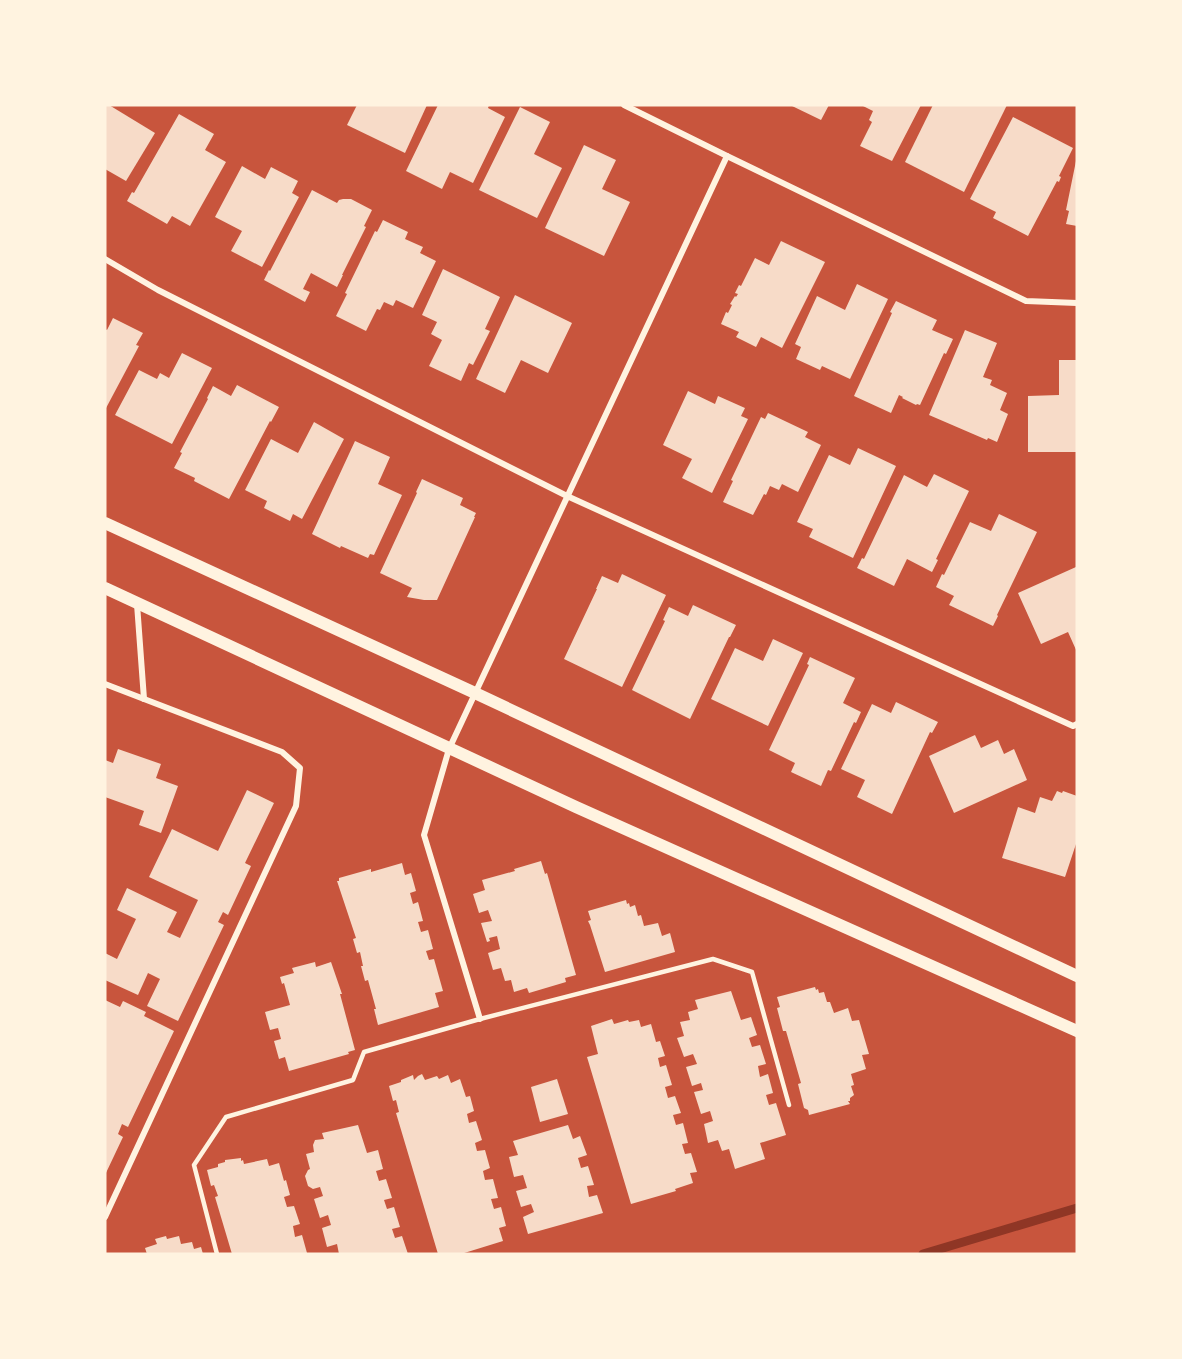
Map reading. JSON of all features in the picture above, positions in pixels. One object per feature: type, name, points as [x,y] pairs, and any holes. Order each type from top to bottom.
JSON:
[{"type":"main road","points":[[105,523],[475,693],[1077,976]]},
{"type":"main road","points":[[105,588],[449,749],[1077,1031]]},
{"type":"street","points":[[624,105],[1026,301],[1077,303]]},
{"type":"street","points":[[480,1019],[424,835],[449,749],[727,156]]},
{"type":"street","points":[[105,259],[158,290],[567,496],[1075,725]]},
{"type":"street","points":[[137,603],[144,699]]},
{"type":"street","points":[[105,684],[282,752],[300,768],[296,806],[105,1217]]},
{"type":"lane","points":[[217,1254],[194,1165],[226,1117],[354,1080],[363,1052],[480,1019],[713,959],[752,972],[789,1105]]},
{"type":"building","points":[[105,105],[109,105],[155,133],[126,181],[105,169]]},
{"type":"building","points":[[357,105],[427,105],[405,153],[347,125]]},
{"type":"building","points":[[438,105],[489,105],[488,108],[505,117],[473,183],[450,172],[442,189],[406,171]]},
{"type":"building","points":[[790,105],[829,105],[821,120]]},
{"type":"building","points":[[861,105],[921,105],[892,161],[860,146],[872,122],[869,120],[873,111]]},
{"type":"building","points":[[933,105],[1007,105],[964,192],[905,162]]},
{"type":"building","points":[[520,107],[550,122],[534,154],[562,168],[537,218],[479,190]]},
{"type":"building","points":[[179,114],[214,134],[205,150],[226,162],[190,226],[172,216],[167,224],[127,201],[132,192],[134,193]]},
{"type":"building","points":[[1013,117],[1073,148],[1059,176],[1061,177],[1059,182],[1057,181],[1028,236],[993,218],[996,212],[970,199]]},
{"type":"building","points":[[584,145],[616,160],[602,189],[630,202],[604,256],[545,228]]},
{"type":"building","points":[[1076,161],[1077,226],[1066,224],[1069,211],[1066,210]]},
{"type":"building","points":[[242,166],[265,179],[271,167],[298,181],[292,193],[299,197],[262,267],[231,251],[242,231],[215,217]]},
{"type":"building","points":[[312,190],[337,203],[339,200],[351,199],[372,210],[337,287],[311,273],[303,289],[310,292],[305,302],[264,280]]},
{"type":"building","points":[[383,220],[408,232],[405,239],[423,247],[420,253],[436,261],[413,308],[396,300],[393,306],[384,302],[380,310],[377,309],[366,331],[336,316],[375,231],[377,232]]},
{"type":"building","points":[[781,241],[825,262],[782,348],[761,337],[756,347],[736,337],[739,332],[721,324],[732,305],[730,304],[738,294],[735,293],[739,285],[741,286],[755,258],[769,265]]},
{"type":"building","points":[[443,269],[500,297],[485,329],[490,331],[473,365],[469,363],[461,381],[429,366],[442,340],[431,334],[437,322],[422,315]]},
{"type":"building","points":[[857,284],[888,299],[850,379],[822,366],[820,370],[796,359],[801,347],[795,344],[817,296],[845,310]]},
{"type":"building","points":[[515,295],[572,323],[548,373],[521,360],[505,393],[476,379]]},
{"type":"building","points":[[896,301],[937,320],[932,330],[953,339],[920,405],[899,395],[891,413],[854,396]]},
{"type":"building","points":[[113,318],[143,333],[136,345],[139,346],[105,410],[105,329],[107,330]]},
{"type":"building","points":[[965,330],[997,343],[983,377],[992,380],[990,385],[1007,393],[1000,410],[1008,414],[997,442],[988,438],[987,440],[929,415]]},
{"type":"building","points":[[182,353],[212,368],[172,444],[115,415],[139,370],[157,379],[160,373],[169,378]]},
{"type":"building","points":[[1059,360],[1077,360],[1077,452],[1028,452],[1028,396],[1059,395]]},
{"type":"building","points":[[237,385],[279,407],[229,499],[174,468],[213,386],[231,396]]},
{"type":"building","points":[[688,391],[715,404],[718,396],[745,408],[741,416],[748,419],[712,493],[682,478],[692,459],[663,445]]},
{"type":"building","points":[[768,413],[808,432],[805,437],[821,445],[798,492],[782,484],[779,490],[770,486],[753,515],[723,502],[761,417],[765,419]]},
{"type":"building","points":[[314,422],[344,439],[302,519],[293,514],[290,521],[264,508],[267,501],[245,490],[271,439],[298,453]]},
{"type":"building","points":[[355,441],[390,457],[378,484],[402,495],[374,555],[370,554],[368,558],[341,546],[340,548],[312,534]]},
{"type":"building","points":[[858,448],[896,466],[853,558],[809,537],[813,529],[797,522],[829,455],[850,465]]},
{"type":"building","points":[[934,474],[969,491],[932,572],[907,559],[894,586],[857,568],[862,558],[864,559],[904,475],[927,487]]},
{"type":"building","points":[[422,479],[463,498],[460,505],[476,513],[437,600],[407,597],[412,588],[380,573]]},
{"type":"building","points":[[999,514],[1037,532],[993,626],[949,605],[954,596],[936,587],[970,522],[991,531]]},
{"type":"building","points":[[1076,567],[1077,652],[1068,632],[1041,644],[1018,593]]},
{"type":"building","points":[[622,574],[666,595],[622,687],[564,659],[602,576],[618,583]]},
{"type":"building","points":[[693,605],[736,625],[690,719],[632,690],[665,621],[663,620],[669,607],[688,616]]},
{"type":"building","points":[[773,639],[803,653],[768,726],[711,699],[735,648],[763,661]]},
{"type":"building","points":[[810,657],[855,678],[843,703],[861,712],[821,786],[791,772],[795,763],[769,750],[809,665],[807,664]]},
{"type":"building","points":[[896,702],[938,722],[932,733],[930,732],[892,814],[857,797],[865,780],[841,769],[872,704],[891,713]]},
{"type":"building","points":[[975,735],[981,748],[998,740],[1004,754],[1014,749],[1027,780],[954,813],[929,756]]},
{"type":"building","points":[[118,749],[161,764],[156,778],[178,786],[161,833],[139,825],[144,811],[105,797],[105,760],[113,763]]},
{"type":"building","points":[[247,790],[274,803],[245,863],[251,866],[228,915],[223,912],[218,922],[224,925],[178,1021],[147,1006],[160,979],[148,973],[138,995],[105,980],[105,953],[117,959],[136,919],[117,910],[127,888],[177,912],[167,932],[180,938],[198,900],[149,877],[172,829],[218,851]]},
{"type":"building","points":[[1057,791],[1077,796],[1077,841],[1065,877],[1002,858],[1018,807],[1035,813],[1040,797],[1052,801]]},
{"type":"building","points":[[541,861],[545,874],[547,873],[576,975],[565,978],[566,982],[529,993],[527,988],[514,992],[511,980],[505,981],[501,968],[493,970],[488,953],[500,949],[497,936],[489,938],[490,941],[487,942],[481,923],[492,921],[488,910],[479,913],[473,894],[485,890],[482,880]]},
{"type":"building","points":[[402,863],[405,875],[411,873],[416,891],[410,893],[413,904],[418,902],[423,921],[418,922],[421,932],[428,930],[433,949],[426,951],[429,960],[434,959],[443,991],[435,993],[439,1007],[378,1025],[368,980],[365,981],[360,952],[357,953],[353,939],[356,938],[337,881],[339,878],[371,869],[371,872]]},
{"type":"building","points":[[626,900],[630,907],[635,905],[644,926],[658,923],[662,936],[670,933],[675,952],[605,972],[588,921],[591,920],[588,911]]},
{"type":"building","points":[[315,962],[316,967],[331,962],[342,994],[340,994],[355,1050],[348,1052],[349,1054],[289,1071],[285,1057],[279,1059],[274,1041],[281,1039],[278,1028],[270,1030],[265,1012],[290,1005],[280,977],[294,973],[292,968]]},
{"type":"building","points":[[815,987],[819,993],[824,992],[834,1013],[848,1008],[852,1021],[859,1020],[869,1054],[862,1055],[866,1069],[851,1074],[854,1095],[848,1101],[850,1104],[809,1115],[808,1110],[804,1108],[798,1084],[801,1083],[786,1031],[783,1031],[777,1008],[780,1007],[777,997]]},
{"type":"building","points":[[731,991],[741,1020],[751,1017],[757,1035],[749,1038],[752,1047],[760,1045],[766,1064],[758,1066],[760,1077],[768,1074],[773,1093],[766,1095],[769,1105],[776,1103],[786,1135],[760,1143],[765,1159],[735,1169],[729,1149],[722,1151],[718,1140],[708,1143],[704,1124],[713,1121],[710,1111],[701,1114],[694,1092],[703,1090],[701,1083],[692,1086],[686,1067],[697,1064],[693,1054],[684,1057],[677,1038],[684,1036],[680,1022],[690,1020],[688,1012],[698,1009],[695,1000]]},
{"type":"building","points":[[105,1000],[120,1007],[123,1001],[146,1012],[144,1016],[174,1031],[128,1127],[122,1124],[118,1134],[123,1137],[105,1175]]},
{"type":"building","points":[[612,1019],[614,1024],[639,1020],[641,1027],[651,1024],[656,1042],[660,1041],[665,1056],[658,1058],[660,1067],[666,1065],[672,1085],[665,1087],[668,1098],[675,1096],[681,1113],[673,1115],[676,1125],[683,1123],[688,1143],[682,1144],[685,1154],[691,1153],[697,1172],[690,1173],[693,1183],[675,1189],[676,1191],[631,1204],[587,1057],[598,1054],[591,1026]]},
{"type":"building","points":[[422,1074],[425,1080],[437,1076],[439,1079],[448,1075],[451,1083],[460,1079],[466,1097],[470,1096],[474,1111],[467,1114],[469,1123],[476,1121],[482,1140],[475,1143],[477,1151],[485,1150],[490,1168],[483,1171],[485,1180],[493,1179],[498,1198],[491,1199],[494,1209],[501,1207],[506,1226],[499,1228],[503,1241],[461,1254],[438,1254],[396,1113],[399,1112],[396,1100],[393,1101],[389,1086],[413,1075],[414,1080]]},
{"type":"building","points":[[557,1079],[568,1114],[540,1122],[531,1087]]},
{"type":"building","points":[[358,1125],[367,1153],[378,1150],[383,1169],[376,1171],[379,1181],[386,1179],[392,1198],[384,1200],[387,1209],[394,1207],[400,1227],[392,1229],[395,1238],[402,1236],[408,1254],[339,1254],[337,1244],[327,1247],[322,1228],[331,1225],[328,1215],[320,1218],[314,1199],[323,1196],[320,1187],[313,1189],[308,1186],[305,1176],[310,1169],[306,1154],[314,1152],[315,1140],[324,1139],[322,1133]]},
{"type":"building","points":[[568,1125],[573,1139],[580,1136],[587,1155],[578,1158],[581,1168],[588,1166],[594,1185],[587,1186],[589,1197],[597,1195],[603,1213],[528,1234],[523,1217],[534,1212],[531,1204],[521,1207],[516,1191],[527,1188],[523,1175],[514,1177],[509,1157],[518,1155],[513,1141]]},
{"type":"building","points":[[241,1158],[244,1164],[267,1159],[269,1166],[279,1163],[290,1195],[284,1197],[287,1207],[294,1206],[300,1224],[293,1226],[295,1237],[302,1235],[307,1253],[232,1254],[215,1197],[218,1196],[214,1185],[211,1186],[207,1170],[218,1167],[218,1164],[225,1160]]},
{"type":"building","points":[[166,1236],[167,1239],[179,1236],[181,1244],[192,1242],[194,1249],[201,1247],[203,1254],[147,1254],[145,1248],[157,1244],[155,1239]]},
{"type":"waterway","points":[[923,1254],[1077,1208]]}]
